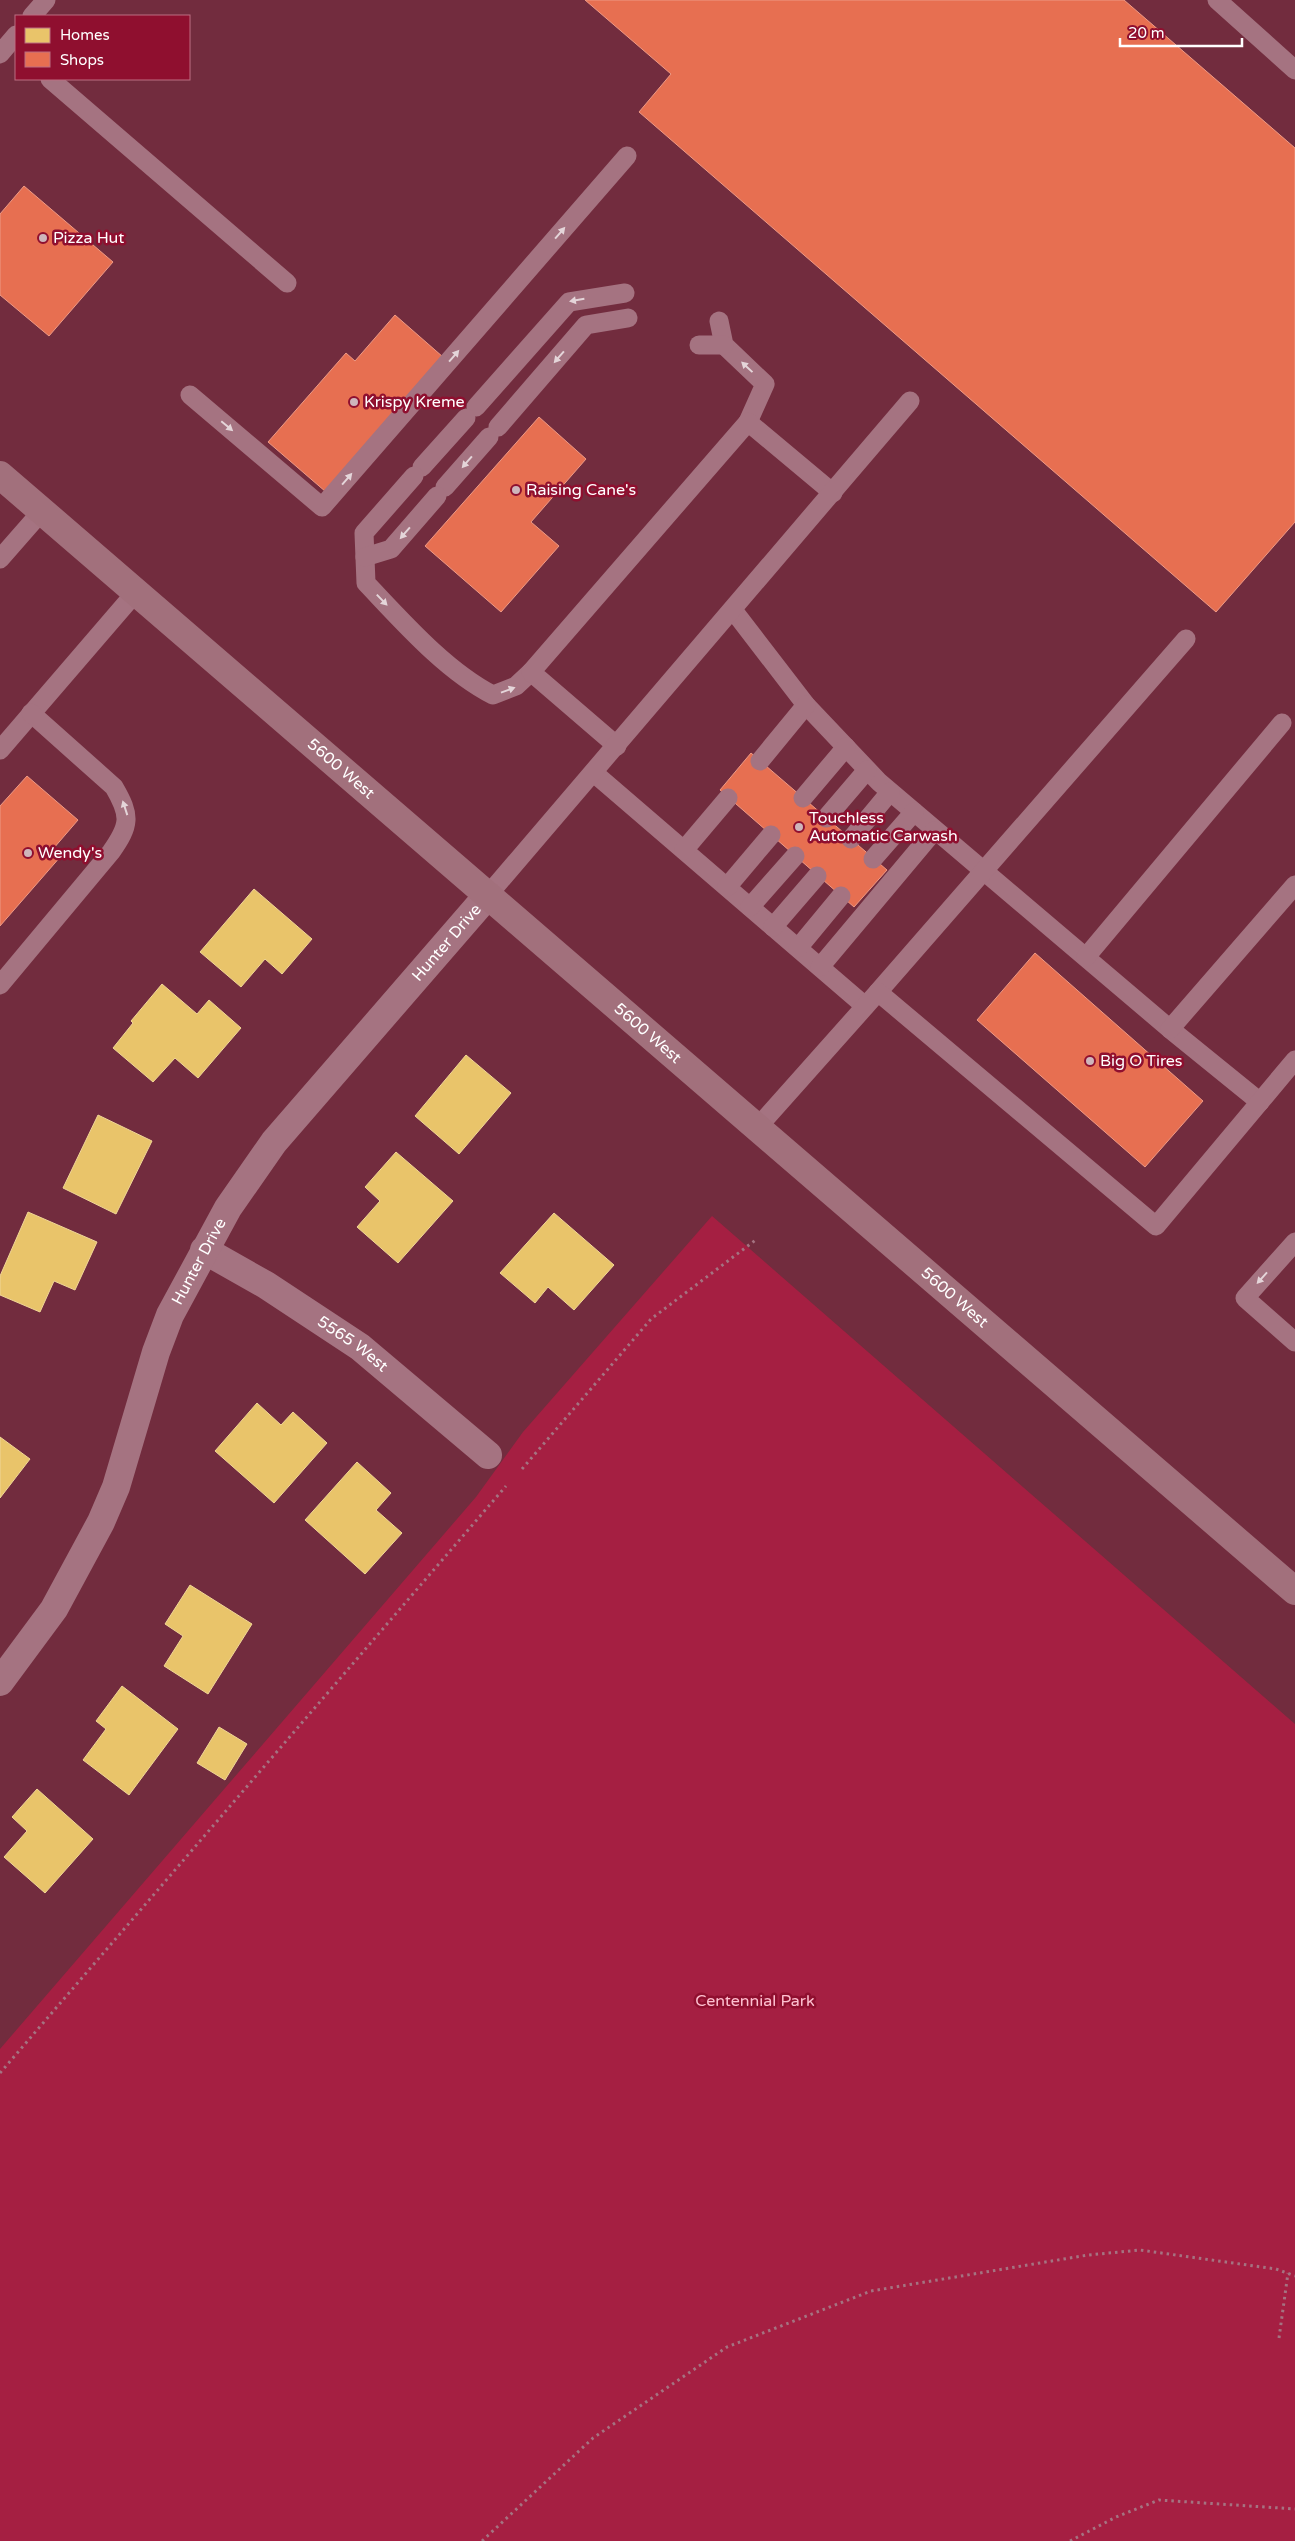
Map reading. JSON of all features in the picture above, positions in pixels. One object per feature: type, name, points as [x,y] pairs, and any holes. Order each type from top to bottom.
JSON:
[{"type":"main road","name":"5600 West","points":[[0,475],[1295,1591]]},
{"type":"street","name":"Hunter Drive","points":[[4,1670],[54,1609],[101,1522],[116,1487],[156,1352],[170,1315],[228,1208],[274,1142],[488,896]]},
{"type":"street","name":"5565 West","points":[[204,1250],[266,1285],[360,1347],[488,1455]]},
{"type":"lane","points":[[33,15],[46,0]]},
{"type":"lane","points":[[1217,0],[1295,70]]},
{"type":"lane","points":[[51,80],[287,284]]},
{"type":"lane","points":[[190,395],[322,507],[627,156]]},
{"type":"lane","points":[[625,293],[569,302],[364,533],[366,583],[398,616],[470,683],[493,695],[516,686],[531,672],[748,422],[765,384],[724,345],[720,321]]},
{"type":"lane","points":[[366,557],[391,550],[586,325],[628,318]]},
{"type":"lane","points":[[699,345],[724,345]]},
{"type":"lane","points":[[488,896],[910,401]]},
{"type":"lane","points":[[748,422],[832,493]]},
{"type":"lane","points":[[0,559],[42,511]]},
{"type":"lane","points":[[0,750],[136,592]]},
{"type":"lane","points":[[733,610],[806,705],[890,792],[1170,1030],[1260,1102]]},
{"type":"lane","points":[[757,1128],[1186,639]]},
{"type":"lane","points":[[531,672],[617,746]]},
{"type":"lane","points":[[760,761],[806,705]]},
{"type":"lane","points":[[0,984],[111,852],[124,833],[128,818],[123,802],[114,787],[31,713]]},
{"type":"lane","points":[[1086,957],[1282,723]]},
{"type":"lane","points":[[803,798],[846,747]]},
{"type":"lane","points":[[826,818],[867,770]]},
{"type":"lane","points":[[594,773],[820,968],[872,999],[1156,1226],[1295,1060]]},
{"type":"lane","points":[[850,839],[890,792]]},
{"type":"lane","points":[[684,850],[728,798]]},
{"type":"lane","points":[[873,859],[914,812]]},
{"type":"lane","points":[[820,968],[934,831]]},
{"type":"lane","points":[[727,887],[771,836]]},
{"type":"lane","points":[[750,907],[795,856]]},
{"type":"lane","points":[[773,927],[817,876]]},
{"type":"lane","points":[[1170,1030],[1295,885]]},
{"type":"lane","points":[[798,948],[840,896]]},
{"type":"lane","points":[[1295,1242],[1245,1298],[1295,1342]]},
{"type":"path","points":[[516,1475],[652,1319],[756,1240]]},
{"type":"path","points":[[0,2072],[510,1482]]},
{"type":"path","points":[[482,2541],[593,2438],[727,2348],[871,2291],[1088,2255],[1140,2250],[1276,2269],[1295,2276]]},
{"type":"path","points":[[1279,2338],[1288,2273]]},
{"type":"path","points":[[1070,2541],[1116,2517],[1159,2500],[1295,2509]]},
{"type":"green space","name":"Centennial Park","points":[[712,1216],[1295,1724],[1295,2541],[0,2541],[0,2049],[476,1497],[523,1432]]},
{"type":"building: Homes","points":[[254,889],[312,939],[282,974],[265,959],[241,987],[200,952]]},
{"type":"building: Homes","points":[[162,984],[197,1014],[209,1000],[241,1028],[198,1078],[175,1058],[153,1082],[113,1048],[133,1023],[131,1021]]},
{"type":"building: Homes","points":[[466,1055],[511,1093],[459,1154],[415,1116]]},
{"type":"building: Homes","points":[[98,1115],[152,1141],[116,1214],[63,1188]]},
{"type":"building: Homes","points":[[396,1152],[453,1201],[398,1263],[357,1227],[380,1201],[365,1187]]},
{"type":"building: Homes","points":[[28,1212],[97,1242],[75,1290],[54,1281],[40,1312],[0,1295],[0,1276]]},
{"type":"building: Homes","points":[[554,1213],[614,1265],[574,1310],[548,1287],[535,1303],[500,1273]]},
{"type":"building: Homes","points":[[257,1403],[281,1425],[293,1412],[327,1443],[274,1503],[215,1451]]},
{"type":"building: Homes","points":[[0,1437],[30,1459],[0,1498]]},
{"type":"building: Homes","points":[[357,1462],[391,1493],[376,1510],[402,1533],[365,1574],[305,1520]]},
{"type":"building: Homes","points":[[190,1585],[252,1624],[208,1694],[164,1666],[183,1636],[165,1624]]},
{"type":"building: Homes","points":[[122,1686],[178,1729],[129,1795],[83,1760],[106,1729],[96,1721]]},
{"type":"building: Homes","points":[[219,1727],[247,1744],[225,1780],[197,1763]]},
{"type":"building: Homes","points":[[37,1789],[93,1839],[45,1893],[4,1857],[27,1831],[12,1817]]},
{"type":"building: Shops","points":[[585,0],[1124,0],[1295,148],[1295,522],[1216,612],[639,112],[671,74]]},
{"type":"building: Shops","name":"Pizza Hut","points":[[24,186],[113,262],[49,336],[0,295],[0,214]]},
{"type":"building: Shops","name":"Krispy Kreme","points":[[395,315],[443,357],[326,492],[268,442],[346,353],[355,361]]},
{"type":"building: Shops","name":"Raising Cane's","points":[[539,417],[586,459],[531,522],[559,546],[501,612],[425,546]]},
{"type":"building: Shops","name":"Touchless Automatic Carwash","points":[[751,753],[887,870],[854,907],[720,790]]},
{"type":"building: Shops","name":"Wendy's","points":[[27,776],[78,820],[53,849],[61,856],[0,926],[0,806]]},
{"type":"building: Shops","name":"Big O Tires","points":[[1035,953],[1203,1101],[1145,1167],[977,1020]]},
{"type":"place","name":"Pizza Hut","points":[[43,238]]},
{"type":"place","name":"Krispy Kreme","points":[[354,402]]},
{"type":"place","name":"Raising Cane's","points":[[516,490]]},
{"type":"place","name":"Touchless Automatic Carwash","points":[[799,827]]},
{"type":"place","name":"Wendy's","points":[[28,853]]},
{"type":"place","name":"Big O Tires","points":[[1090,1061]]}]
